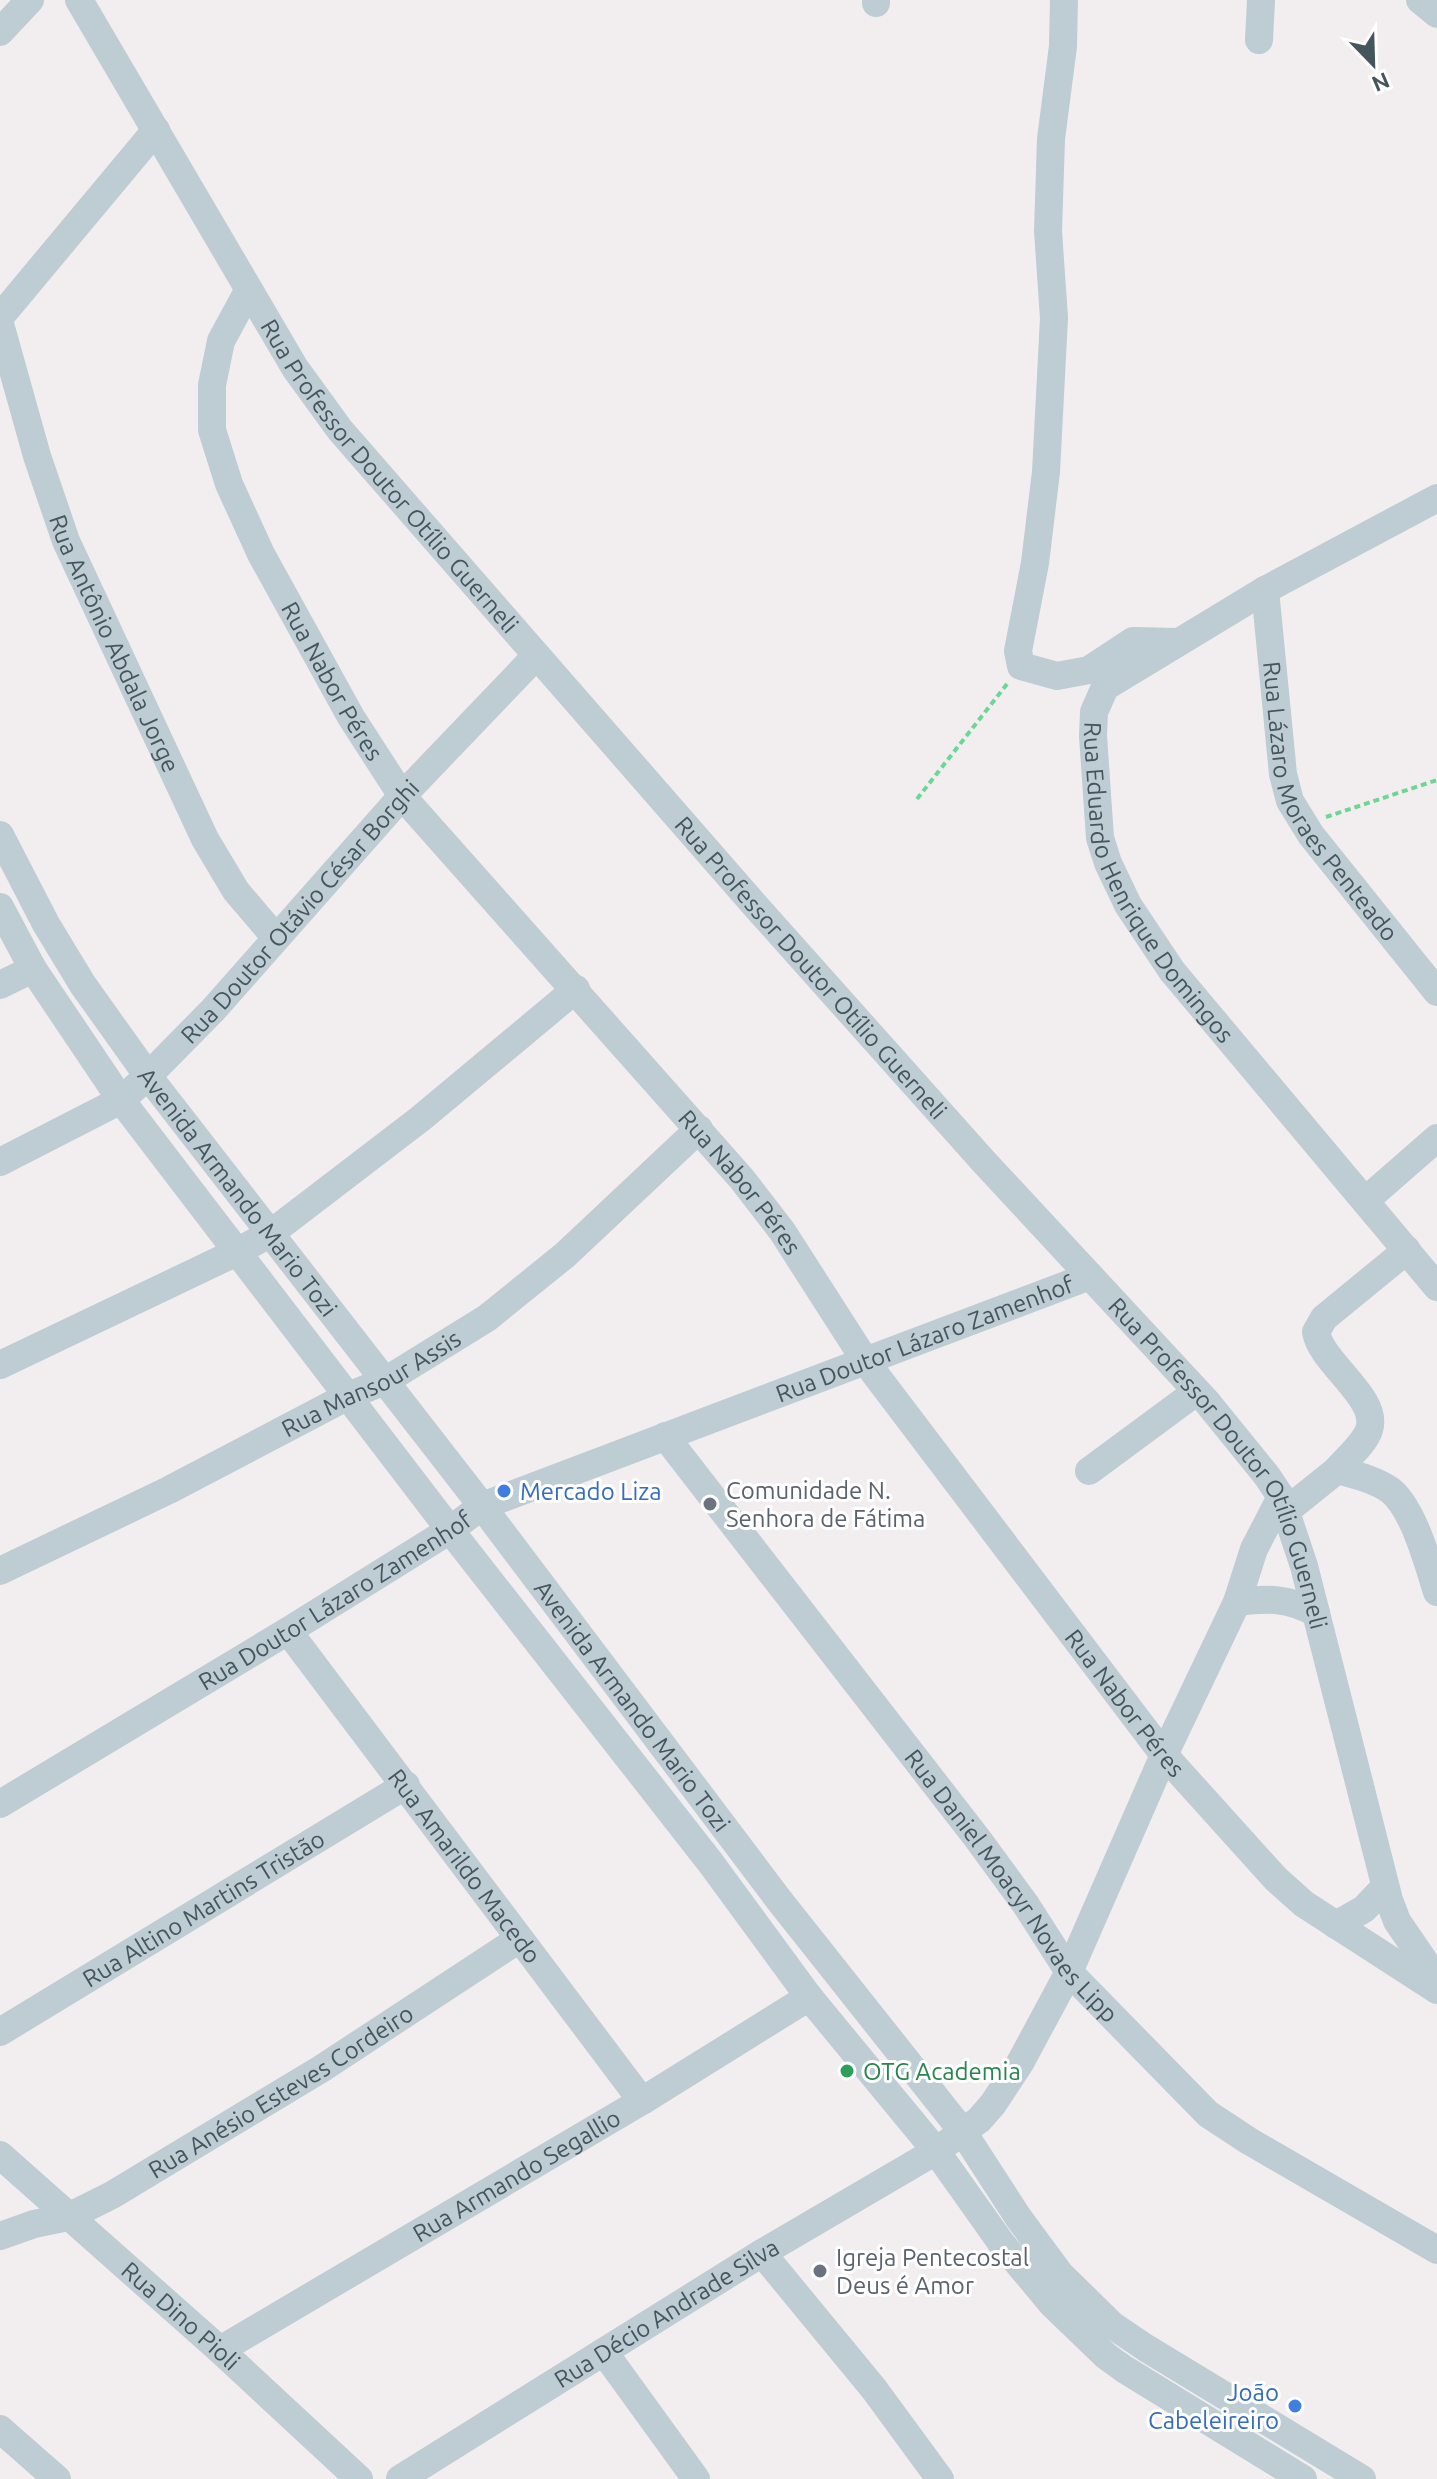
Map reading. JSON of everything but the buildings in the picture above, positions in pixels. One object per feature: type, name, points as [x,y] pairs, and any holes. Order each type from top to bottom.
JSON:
[{"type":"street","points":[[0,32],[30,0]]},
{"type":"street","name":"Rua Professor Doutor Otílio Guerneli","points":[[79,0],[248,291],[295,368],[340,430],[759,910],[1207,1402],[1284,1504],[1316,1613],[1385,1887],[1397,1921],[1437,1980]]},
{"type":"street","points":[[1064,0],[1063,46],[1051,139],[1048,231],[1054,318],[1046,472],[1035,563],[1018,651],[1021,666],[1057,676],[1089,670],[1133,641],[1179,642]]},
{"type":"street","points":[[1259,40],[1261,0]]},
{"type":"street","points":[[1420,0],[1437,14]]},
{"type":"street","points":[[0,317],[156,130]]},
{"type":"street","name":"Rua Nabor Péres","points":[[248,291],[221,341],[212,385],[212,430],[229,484],[261,554],[351,717],[402,796],[699,1129],[782,1231],[866,1362],[1164,1755],[1276,1879],[1304,1904],[1437,1990]]},
{"type":"street","name":"Rua Antônio Abdala Jorge","points":[[0,324],[37,456],[66,541],[205,839],[236,891],[276,938]]},
{"type":"street","name":"Rua Eduardo Henrique Domingos","points":[[1437,498],[1265,590],[1105,687],[1094,712],[1093,736],[1100,838],[1128,905],[1172,971],[1437,1287]]},
{"type":"street","name":"Rua Lázaro Moraes Penteado","points":[[1265,590],[1283,774],[1290,801],[1304,824],[1437,992]]},
{"type":"street","name":"Rua Doutor Otávio César Borghi","points":[[0,1162],[121,1100],[148,1076],[202,1022],[402,796],[536,656]]},
{"type":"street","name":"Avenida Armando Mario Tozi","points":[[0,835],[46,924],[83,985],[148,1076],[482,1506],[779,1900],[963,2132],[1018,2217],[1060,2274],[1112,2325],[1362,2479]]},
{"type":"street","name":"Avenida Armando Mario Tozi","points":[[0,907],[33,969],[121,1100],[450,1530],[710,1862],[809,1997],[936,2151],[1012,2257],[1053,2305],[1106,2356],[1303,2479]]},
{"type":"street","points":[[0,985],[33,969]]},
{"type":"street","points":[[0,1365],[271,1233],[420,1119],[576,989]]},
{"type":"street","name":"Rua Mansour Assis","points":[[0,1571],[169,1490],[348,1396],[385,1381],[487,1318],[565,1255],[699,1129]]},
{"type":"street","points":[[1366,1200],[1437,1138]]},
{"type":"street","points":[[963,2132],[993,2104],[1020,2063],[1069,1972],[1164,1755],[1237,1602],[1254,1549],[1284,1504],[1337,1470],[1368,1434],[1371,1421],[1367,1408],[1322,1348],[1316,1332],[1324,1318],[1407,1250]]},
{"type":"street","name":"Rua Doutor Lázaro Zamenhof","points":[[0,1804],[288,1631],[450,1530],[482,1506],[1090,1276]]},
{"type":"street","points":[[1089,1471],[1196,1392]]},
{"type":"street","name":"Rua Daniel Moacyr Novaes Lipp","points":[[665,1436],[977,1838],[1026,1905],[1069,1972],[1208,2114],[1437,2250]]},
{"type":"street","points":[[1337,1470],[1370,1480],[1391,1491],[1412,1522],[1437,1592]]},
{"type":"street","points":[[1237,1602],[1268,1598],[1284,1600],[1316,1613]]},
{"type":"street","name":"Rua Amarildo Macedo","points":[[288,1631],[642,2101]]},
{"type":"street","name":"Rua Altino Martins Tristão","points":[[0,2032],[406,1785]]},
{"type":"street","points":[[1336,1925],[1364,1909],[1385,1887]]},
{"type":"street","name":"Rua Anésio Esteves Cordeiro","points":[[0,2236],[34,2224],[68,2217],[112,2195],[321,2069],[519,1939]]},
{"type":"street","name":"Rua Armando Segallio","points":[[220,2350],[642,2101],[809,1997]]},
{"type":"street","name":"Rua Décio Andrade Silva","points":[[400,2479],[762,2253],[963,2132]]},
{"type":"street","name":"Rua Dino Pioli","points":[[0,2155],[220,2350],[359,2479]]},
{"type":"street","points":[[762,2253],[874,2389],[940,2479]]},
{"type":"street","points":[[604,2352],[696,2479]]},
{"type":"street","points":[[0,2429],[57,2479]]},
{"type":"path","points":[[917,799],[1021,666]]},
{"type":"path","points":[[1304,824],[1437,780]]},
{"type":"place","name":"Mercado Liza","points":[[504,1491]]},
{"type":"place","name":"Comunidade N. Senhora de Fátima","points":[[710,1504]]},
{"type":"place","name":"OTG Academia","points":[[847,2071]]},
{"type":"place","name":"Igreja Pentecostal Deus é Amor","points":[[820,2271]]},
{"type":"place","name":"João Cabeleireiro","points":[[1295,2406]]}]
